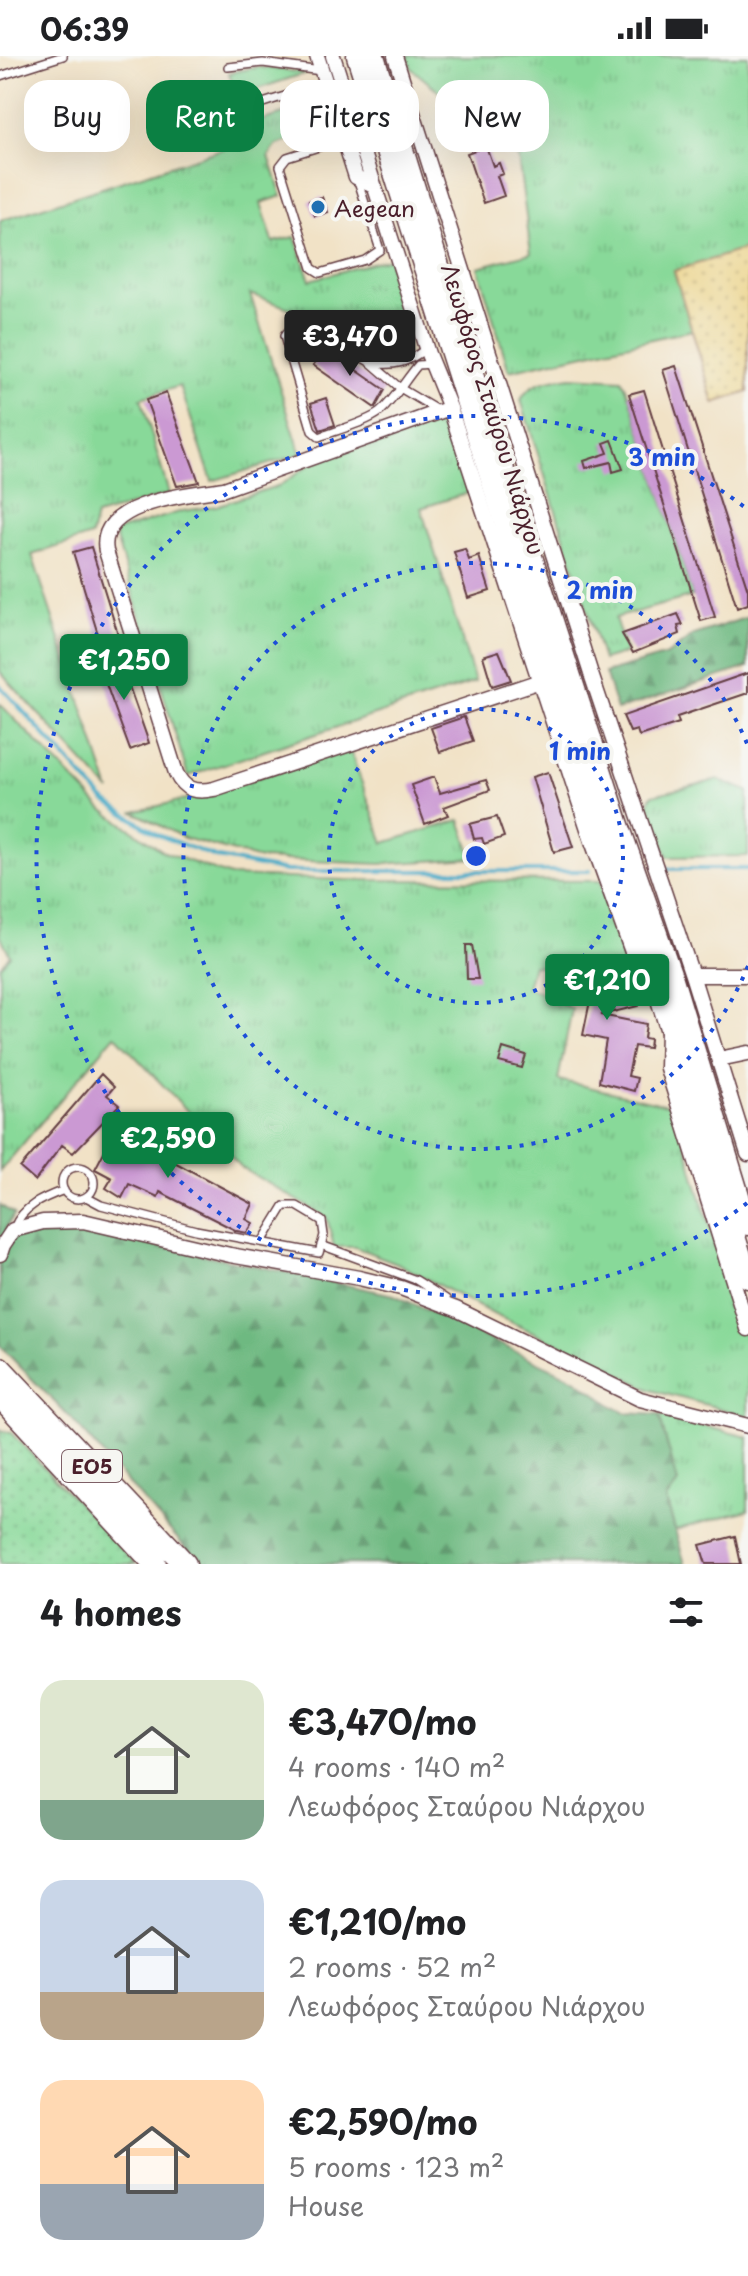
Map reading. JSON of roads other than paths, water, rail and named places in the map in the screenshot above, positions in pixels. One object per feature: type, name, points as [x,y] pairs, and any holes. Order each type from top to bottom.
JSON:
[{"type":"main road","name":"Λεωφόρος Σταύρου Νιάρχου","points":[[357,56],[562,705],[669,1022],[748,1278]]},
{"type":"main road","name":"Λεωφόρος Σταύρου Νιάρχου","points":[[374,56],[466,353],[619,825],[741,1183],[748,1225]]},
{"type":"main road","name":"ΕΟ5","points":[[0,1368],[185,1564]]},
{"type":"main road","name":"ΕΟ5","points":[[0,1396],[155,1564]]},
{"type":"street","points":[[317,56],[326,80]]},
{"type":"street","points":[[333,56],[444,409],[540,681],[592,841],[632,952],[656,982]]},
{"type":"street","points":[[395,56],[591,674],[692,975],[748,1154]]},
{"type":"street","points":[[348,152],[356,177],[375,187]]},
{"type":"street","points":[[444,409],[224,489],[192,492],[134,510],[110,525],[105,537],[106,551],[176,773],[189,789],[214,789],[540,681]]},
{"type":"street","points":[[692,975],[748,975]]},
{"type":"street","points":[[669,1022],[667,1068],[748,1329]]},
{"type":"street","points":[[719,1059],[748,1053]]},
{"type":"street","points":[[0,1254],[13,1230],[43,1222],[83,1221],[230,1255],[370,1281],[424,1296],[471,1316],[640,1399],[748,1426]]},
{"type":"lane","points":[[0,76],[63,56]]},
{"type":"lane","points":[[228,67],[263,63],[324,71]]},
{"type":"lane","points":[[303,152],[287,157],[280,166],[312,268],[320,273],[365,260],[380,250],[356,177]]},
{"type":"lane","points":[[432,364],[418,365],[400,388],[378,414],[319,437],[308,418],[285,333],[306,331],[324,337],[371,363],[400,388],[444,409]]},
{"type":"lane","points":[[371,363],[405,363],[426,347]]},
{"type":"lane","points":[[86,1197],[93,1190],[94,1180],[84,1168],[69,1170],[63,1179],[64,1190],[71,1197],[86,1197],[114,1209],[196,1230],[319,1253],[324,1235],[322,1221],[297,1206],[284,1206],[262,1242]]},
{"type":"lane","points":[[13,1230],[17,1220],[37,1200],[64,1190]]},
{"type":"lane","points":[[321,1245],[416,1280],[471,1316]]},
{"type":"waterway","points":[[0,686],[104,800],[158,835],[218,858],[286,871],[589,871]]},
{"type":"waterway","points":[[665,869],[748,869]]},
{"type":"place","name":"Aegean","points":[[318,207]]}]
